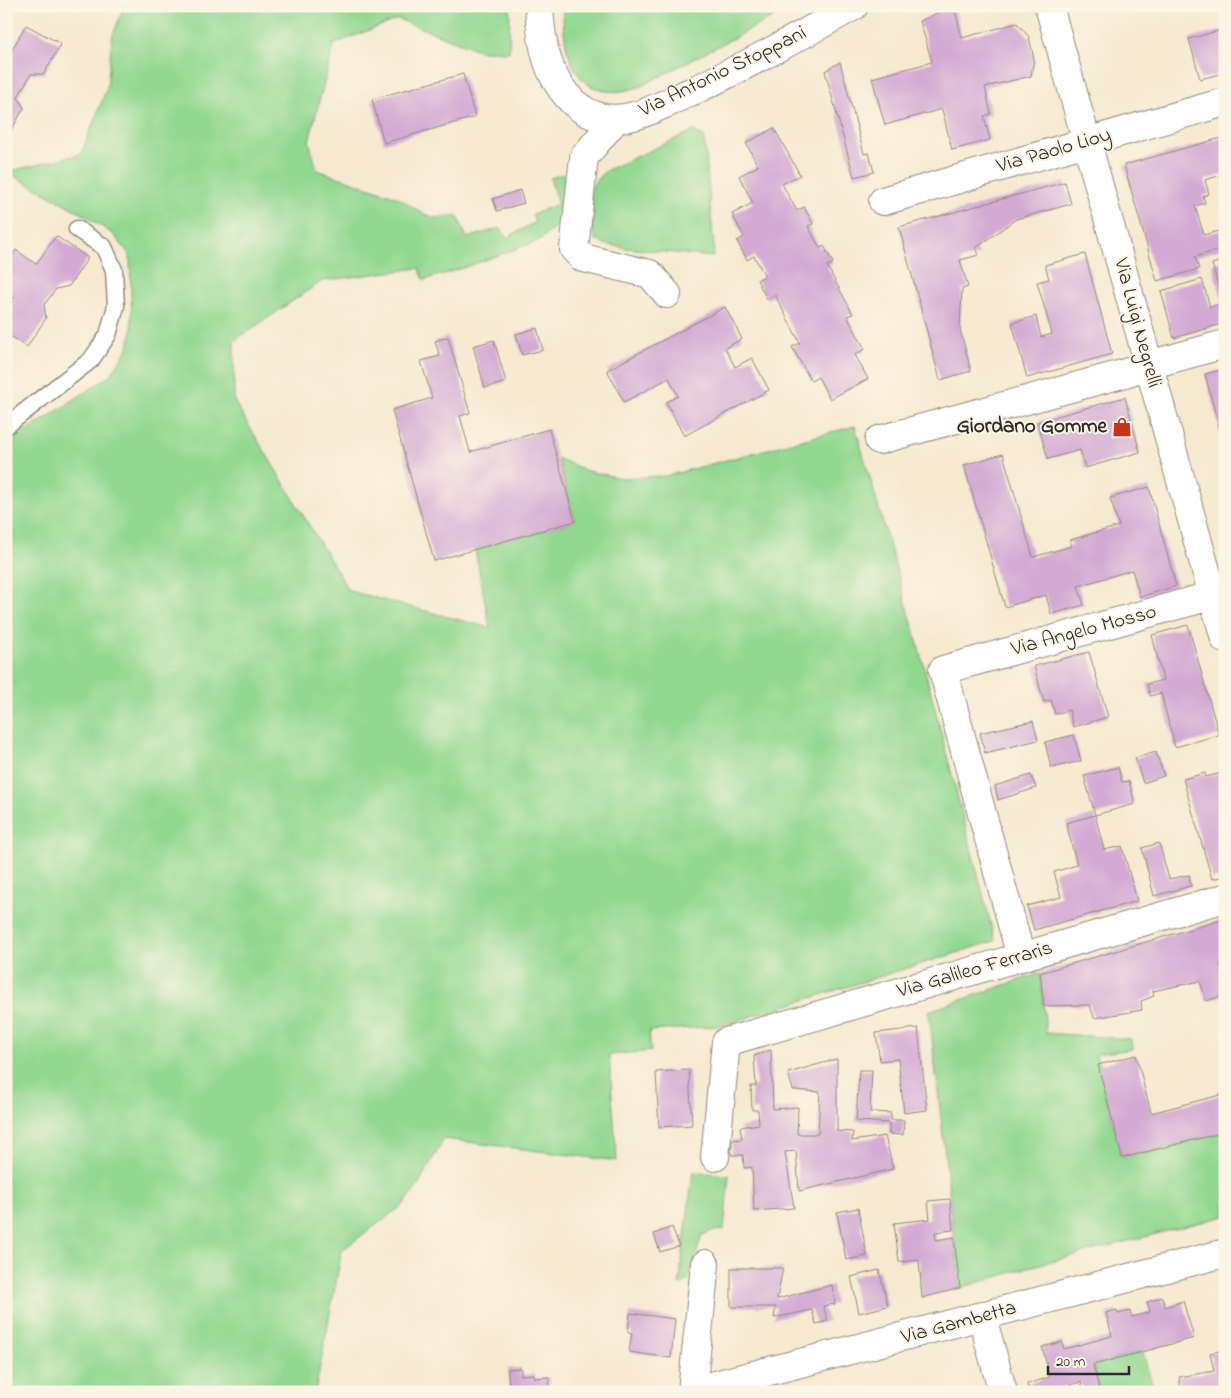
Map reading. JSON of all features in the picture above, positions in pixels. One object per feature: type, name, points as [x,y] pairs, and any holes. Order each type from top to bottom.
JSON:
[{"type":"street","points":[[539,6],[541,36],[554,78],[566,95],[581,109],[599,117],[616,119]]},
{"type":"street","name":"Via Antonio Stoppani","points":[[616,119],[649,111],[740,68],[854,6]]},
{"type":"street","name":"Via Luigi Negrelli","points":[[1049,6],[1149,365],[1219,594],[1225,639]]},
{"type":"street","name":"Via Paolo Lioy","points":[[883,201],[1225,102]]},
{"type":"street","points":[[616,119],[584,157],[574,248],[583,258],[650,274],[667,294]]},
{"type":"street","points":[[879,440],[1112,377],[1225,344]]},
{"type":"street","name":"Via Angelo Mosso","points":[[1021,957],[943,670],[1219,594]]},
{"type":"street","name":"Via Galileo Ferraris","points":[[715,1157],[726,1042],[1225,898]]},
{"type":"street","name":"Via Gambetta","points":[[692,1392],[1225,1253]]},
{"type":"street","points":[[692,1392],[705,1264]]},
{"type":"street","points":[[982,1317],[1003,1392]]},
{"type":"lane","points":[[6,426],[90,360],[108,335],[116,306],[114,270],[104,247],[77,229]]},
{"type":"green space","points":[[124,6],[510,6],[509,52],[481,51],[398,19],[334,44],[309,141],[317,170],[397,197],[424,214],[436,218],[457,215],[467,238],[500,228],[507,238],[535,222],[532,215],[558,204],[550,178],[563,174],[567,185],[568,204],[564,218],[538,241],[424,280],[419,268],[322,281],[234,341],[234,401],[349,591],[490,628],[475,549],[575,521],[558,458],[587,471],[621,478],[666,476],[855,426],[921,655],[995,941],[720,1026],[649,1031],[651,1051],[609,1055],[617,1161],[444,1139],[415,1190],[403,1205],[342,1250],[315,1392],[6,1392],[6,445],[111,375],[128,348],[132,330],[130,255],[113,234],[81,213],[7,172],[81,154],[107,88],[112,38]]},
{"type":"green space","points":[[563,6],[773,6],[776,16],[639,87],[618,91],[601,90],[587,84],[577,73],[570,59],[566,43],[563,25]]},
{"type":"green space","points":[[693,131],[704,136],[714,248],[713,257],[626,248],[604,244],[596,240],[592,222],[591,193],[593,185],[598,178],[607,170]]},
{"type":"green space","points":[[1040,973],[1046,1033],[1131,1039],[1132,1049],[1096,1054],[1122,1158],[1225,1132],[1225,1216],[1029,1267],[960,1288],[929,1011]]},
{"type":"green space","points":[[693,1172],[729,1175],[724,1230],[712,1231],[702,1235],[688,1281],[679,1285]]},
{"type":"green space","points":[[1143,1352],[1154,1392],[1100,1392],[1093,1365]]},
{"type":"building","points":[[954,6],[962,38],[1017,23],[1029,37],[1034,59],[1031,76],[985,87],[991,114],[984,116],[990,140],[952,150],[942,109],[885,125],[872,78],[932,62],[920,21]]},
{"type":"building","points":[[26,25],[61,44],[44,74],[31,74],[18,97],[24,108],[6,139],[6,53],[9,55]]},
{"type":"building","points":[[1225,29],[1225,73],[1200,79],[1189,39]]},
{"type":"building","points":[[840,62],[864,154],[869,153],[874,172],[854,177],[825,71]]},
{"type":"building","points":[[463,74],[475,117],[384,143],[372,99]]},
{"type":"building","points":[[774,128],[800,175],[782,184],[797,211],[804,207],[813,224],[808,226],[820,248],[824,246],[833,263],[827,266],[853,314],[847,316],[865,349],[855,355],[868,379],[830,399],[818,377],[811,381],[792,347],[800,343],[775,295],[767,299],[757,280],[765,276],[754,256],[747,260],[737,241],[744,237],[732,214],[753,203],[739,176],[758,166],[746,143]]},
{"type":"building","points":[[1225,137],[1225,174],[1205,180],[1209,194],[1203,196],[1205,203],[1195,206],[1204,235],[1225,229],[1225,248],[1195,257],[1199,269],[1157,281],[1124,165]]},
{"type":"building","points":[[1065,182],[1071,204],[1016,219],[976,248],[979,255],[960,260],[968,287],[962,289],[960,329],[971,371],[940,380],[899,227]]},
{"type":"building","points":[[520,190],[524,203],[497,211],[493,199]]},
{"type":"building","points":[[56,236],[88,258],[69,286],[56,289],[44,305],[46,318],[27,347],[6,333],[6,311],[15,298],[6,292],[6,265],[16,250],[36,264]]},
{"type":"building","points":[[1085,254],[1112,354],[1027,378],[1012,323],[1036,316],[1041,337],[1052,334],[1037,282],[1049,279],[1045,265]]},
{"type":"building","points":[[1225,260],[1225,323],[1174,338],[1161,291],[1202,279],[1210,307],[1223,303],[1212,264]]},
{"type":"building","points":[[725,307],[742,339],[725,348],[735,367],[752,358],[769,390],[684,436],[666,402],[678,396],[669,378],[624,402],[607,370]]},
{"type":"building","points":[[537,328],[543,350],[522,355],[516,334]]},
{"type":"building","points":[[448,337],[470,413],[460,416],[470,452],[549,429],[575,521],[434,561],[392,410],[432,398],[421,361],[440,356],[435,341]]},
{"type":"building","points":[[494,340],[506,382],[485,388],[473,346]]},
{"type":"building","points":[[1225,369],[1225,446],[1224,446],[1205,374]]},
{"type":"building","points":[[1125,397],[1140,452],[1085,468],[1080,450],[1048,459],[1037,422]]},
{"type":"building","points":[[1003,454],[1033,557],[1072,546],[1070,540],[1119,526],[1110,498],[1149,487],[1176,586],[1140,597],[1132,570],[1078,586],[1084,605],[1051,614],[1046,595],[1005,607],[964,465]]},
{"type":"building","points":[[1188,625],[1219,735],[1175,747],[1161,693],[1150,696],[1147,684],[1163,680],[1152,635]]},
{"type":"building","points":[[1089,652],[1108,717],[1073,727],[1069,710],[1055,714],[1051,700],[1044,702],[1034,666]]},
{"type":"building","points":[[1033,721],[1038,740],[985,753],[980,733]]},
{"type":"building","points":[[1074,735],[1081,761],[1051,768],[1045,742]]},
{"type":"building","points":[[1156,752],[1164,776],[1143,783],[1135,758]]},
{"type":"building","points":[[1118,767],[1122,782],[1129,781],[1135,804],[1095,815],[1084,776]]},
{"type":"building","points":[[1225,772],[1225,876],[1212,879],[1183,779],[1205,773],[1206,777]]},
{"type":"building","points":[[1031,775],[1036,788],[998,800],[995,786]]},
{"type":"building","points":[[1095,815],[1104,850],[1122,846],[1137,901],[1034,930],[1027,906],[1061,897],[1054,872],[1077,865],[1066,823]]},
{"type":"building","points":[[1159,843],[1169,879],[1189,875],[1191,886],[1154,896],[1142,848]]},
{"type":"building","points":[[1225,919],[1225,963],[1220,964],[1225,983],[1225,995],[1206,1001],[1200,981],[1153,991],[1154,996],[1141,1001],[1142,1010],[1094,1018],[1090,1005],[1044,1006],[1040,973]]},
{"type":"building","points":[[918,1028],[927,1110],[904,1113],[898,1059],[880,1061],[876,1033]]},
{"type":"building","points":[[771,1050],[773,1109],[798,1107],[797,1134],[818,1134],[820,1092],[793,1090],[788,1073],[837,1059],[837,1131],[853,1132],[852,1141],[885,1136],[893,1169],[799,1191],[796,1151],[785,1152],[794,1208],[754,1211],[752,1167],[744,1168],[743,1155],[731,1155],[732,1140],[742,1139],[740,1127],[759,1124],[758,1110],[752,1110],[751,1086],[756,1086],[754,1056]]},
{"type":"building","points":[[1136,1055],[1151,1113],[1224,1094],[1225,1132],[1122,1158],[1098,1065]]},
{"type":"building","points":[[689,1070],[692,1125],[659,1127],[656,1072]]},
{"type":"building","points":[[859,1070],[872,1070],[870,1112],[891,1113],[891,1120],[904,1120],[903,1135],[889,1134],[889,1123],[856,1121]]},
{"type":"building","points":[[950,1199],[953,1230],[935,1232],[936,1240],[954,1237],[960,1288],[922,1298],[919,1260],[899,1262],[894,1223],[930,1219],[928,1201]]},
{"type":"building","points":[[858,1208],[867,1256],[846,1260],[837,1212]]},
{"type":"building","points":[[672,1227],[679,1246],[660,1252],[654,1234]]},
{"type":"building","points":[[731,1268],[783,1268],[777,1299],[832,1285],[835,1304],[823,1306],[828,1321],[816,1324],[812,1310],[774,1318],[776,1307],[731,1307]]},
{"type":"building","points":[[879,1270],[888,1306],[859,1313],[851,1277]]},
{"type":"building","points":[[1162,1297],[1165,1307],[1183,1301],[1194,1338],[1093,1365],[1100,1392],[1084,1392],[1081,1382],[1046,1392],[1029,1392],[1027,1384],[1050,1377],[1042,1347],[1062,1342],[1064,1349],[1112,1336],[1106,1313],[1117,1310],[1118,1314],[1130,1311],[1132,1317],[1150,1312],[1147,1302]]},
{"type":"building","points":[[630,1313],[675,1319],[671,1358],[629,1352],[632,1333],[628,1332]]},
{"type":"building","points":[[1225,1350],[1225,1391],[1176,1392],[1181,1390],[1179,1377],[1214,1371],[1210,1353]]},
{"type":"building","points":[[521,1368],[521,1375],[534,1374],[535,1378],[549,1377],[550,1392],[509,1392],[508,1369]]},
{"type":"place","name":"Giordano Gomme","points":[[1122,427]]}]
